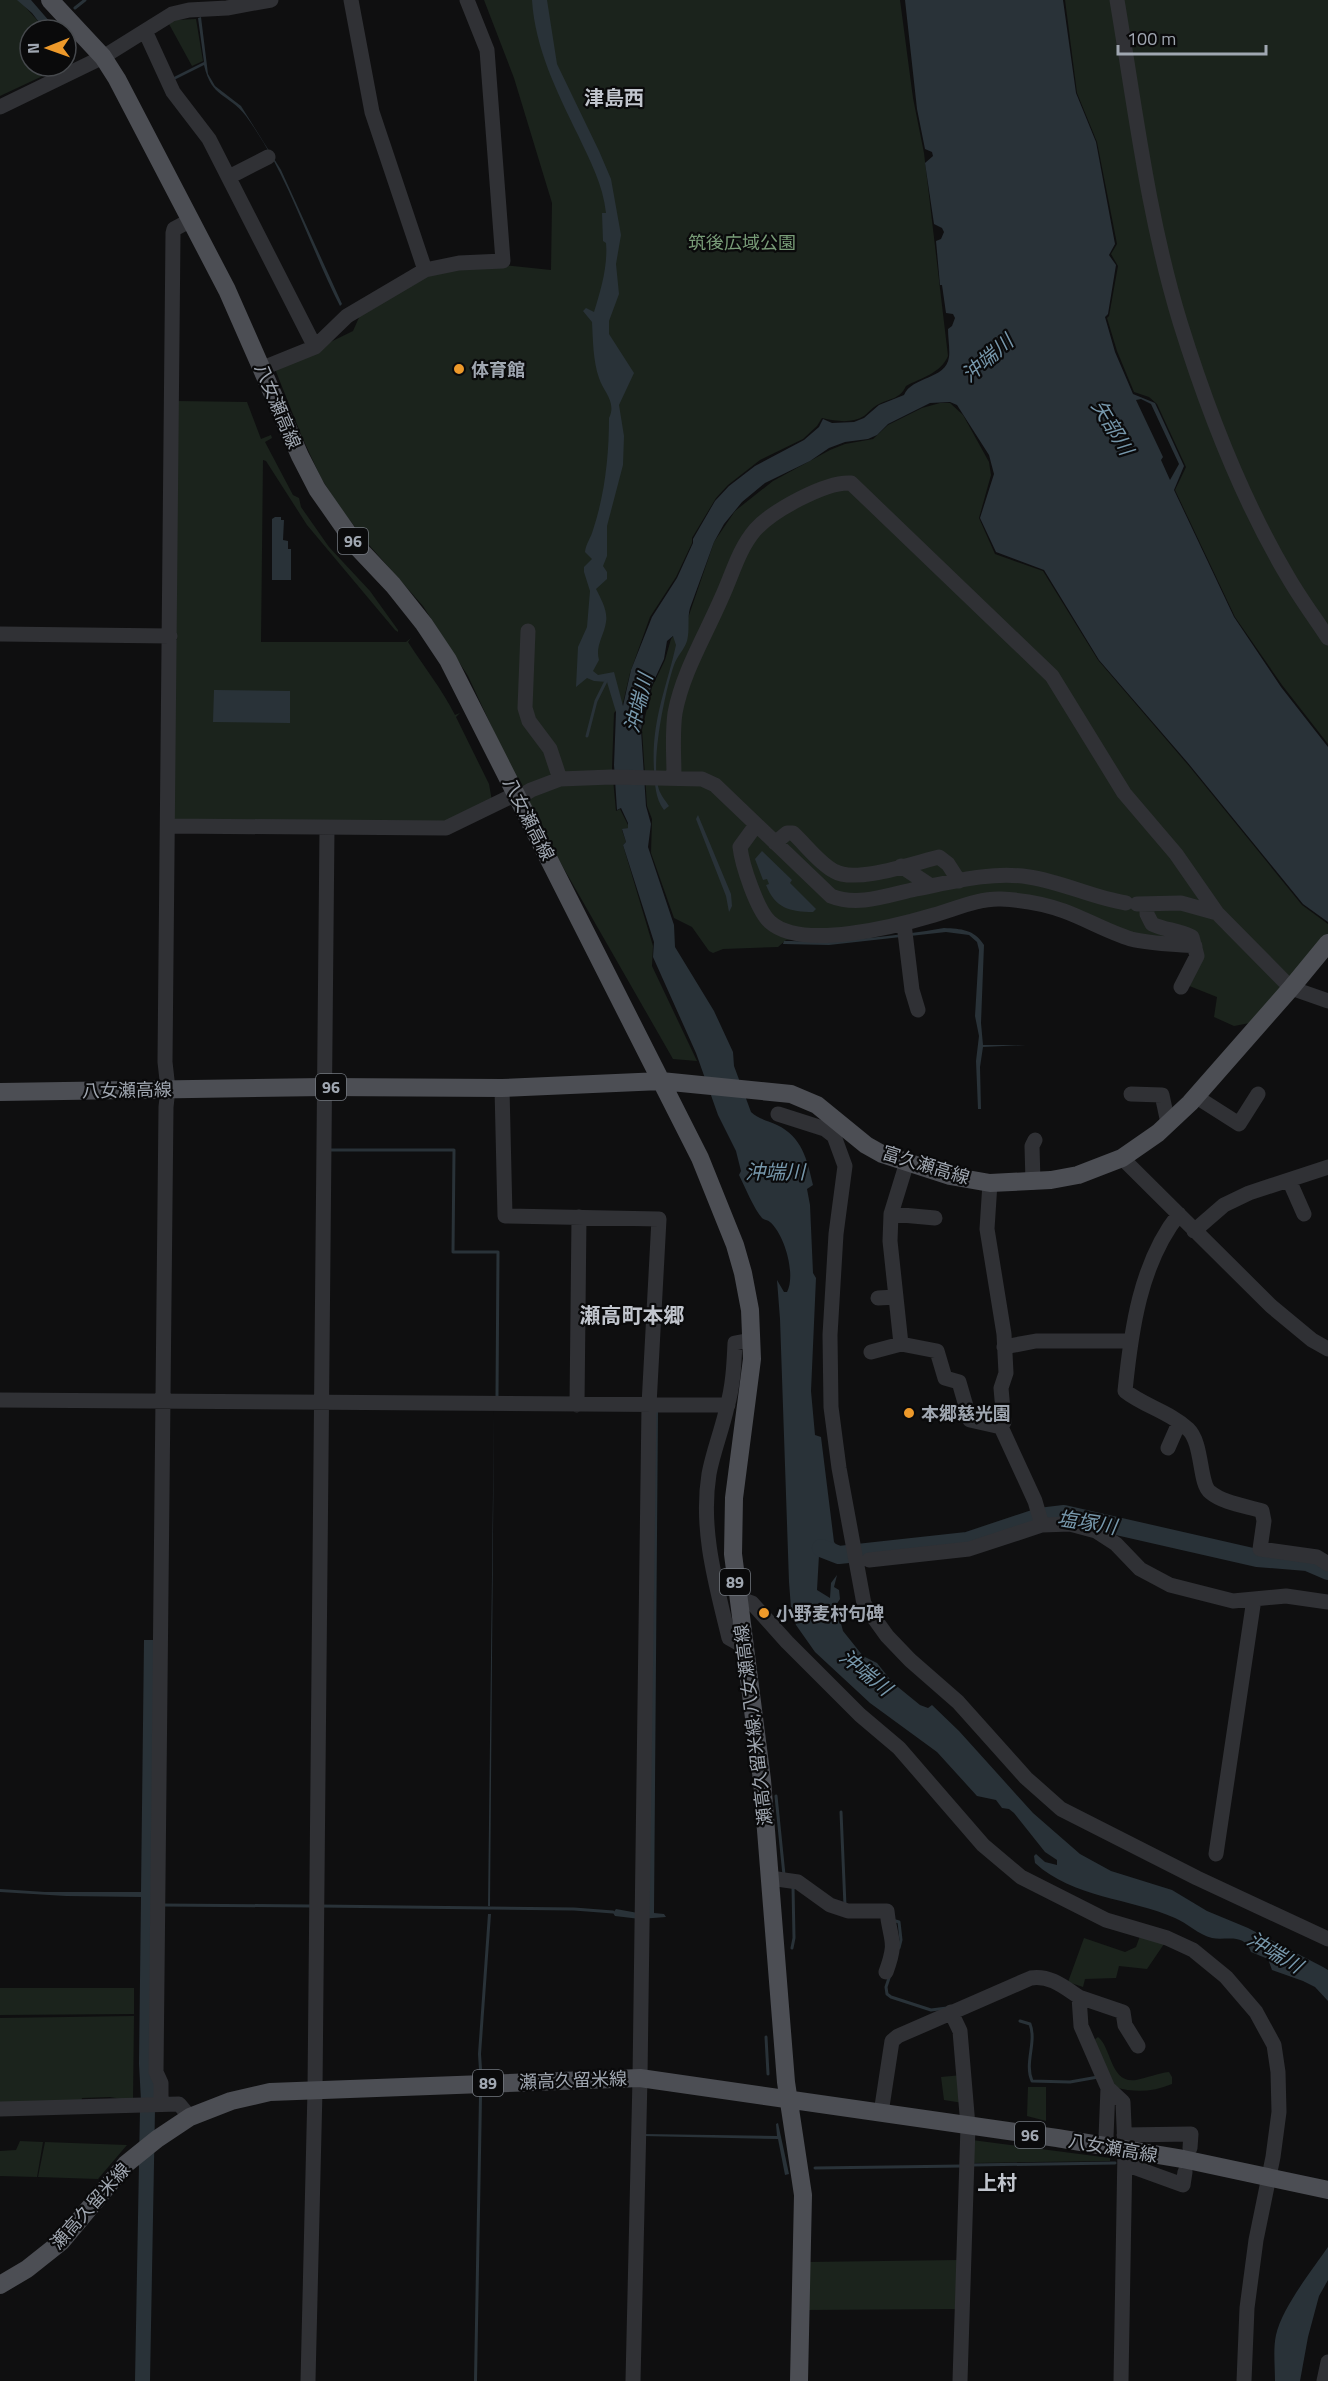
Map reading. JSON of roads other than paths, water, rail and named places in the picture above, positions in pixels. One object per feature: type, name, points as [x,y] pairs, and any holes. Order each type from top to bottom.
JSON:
[{"type":"main road","name":"八女瀬高線","points":[[0,1092],[324,1087],[502,1088],[661,1081],[448,660],[424,624],[393,585],[359,549],[317,489],[300,456],[263,368],[191,220],[117,79],[103,57],[50,0]]},
{"type":"main road","name":"富久瀬高線","points":[[661,1081],[790,1094],[818,1105],[866,1145],[882,1154],[950,1176],[990,1183],[1033,1182],[1078,1175],[1122,1158],[1168,1123],[1196,1096],[1328,943]]},
{"type":"main road","name":"瀬高久留米線;八女瀬高線","points":[[661,1081],[700,1158],[735,1245],[750,1310],[752,1359],[734,1498],[733,1554],[762,1780],[789,2099]]},
{"type":"main road","name":"瀬高久留米線","points":[[0,2285],[27,2270],[61,2242],[126,2164],[138,2154],[189,2117],[231,2101],[270,2092],[640,2078],[789,2099]]},
{"type":"main road","name":"八女瀬高線","points":[[789,2099],[1125,2150],[1269,2176],[1328,2190]]},
{"type":"main road","name":"89","points":[[789,2099],[804,2203],[799,2381]]},
{"type":"street","points":[[0,107],[103,57],[188,5],[227,8],[271,0]]},
{"type":"street","points":[[351,0],[372,112],[425,270]]},
{"type":"street","points":[[263,368],[315,347],[346,316],[425,270],[459,263],[503,261],[487,50],[467,0]]},
{"type":"street","points":[[1117,0],[1149,188],[1180,321],[1207,398],[1245,494],[1288,578],[1328,638]]},
{"type":"street","points":[[146,31],[174,92],[209,139],[315,347]]},
{"type":"street","points":[[229,177],[268,157]]},
{"type":"street","points":[[160,2104],[161,2084],[156,2072],[162,1401],[168,1089],[165,1062],[173,233],[174,229],[191,220]]},
{"type":"street","points":[[674,777],[674,729],[681,690],[737,557],[756,530],[789,503],[835,485],[851,483],[1052,676],[1124,793],[1176,854],[1217,913],[1310,996],[1328,1008]]},
{"type":"street","points":[[528,632],[525,708],[529,721],[550,749],[560,778]]},
{"type":"street","points":[[0,634],[170,636]]},
{"type":"street","points":[[169,826],[446,828],[560,778],[674,777],[702,779],[715,785],[831,896],[843,901],[861,901],[931,886],[1008,874],[1031,877],[1085,892],[1103,900],[1135,904],[1181,903],[1217,913]]},
{"type":"street","points":[[756,825],[740,847],[741,859],[760,906],[770,922],[787,932],[799,934],[859,932],[904,924],[999,899],[1062,910],[1131,939],[1195,946]]},
{"type":"street","points":[[308,2381],[315,2090],[327,828]]},
{"type":"street","points":[[775,843],[787,832],[793,833],[832,871],[842,875],[862,875],[939,857],[948,864],[959,881]]},
{"type":"street","points":[[901,866],[931,886]]},
{"type":"street","points":[[861,901],[862,875]]},
{"type":"street","points":[[1135,904],[1147,914],[1152,924],[1178,930],[1192,938],[1197,956],[1181,987]]},
{"type":"street","points":[[904,924],[912,990],[918,1010]]},
{"type":"street","points":[[1310,996],[1328,1001]]},
{"type":"street","points":[[502,1088],[505,1216],[659,1219],[649,1406],[640,2078],[633,2381]]},
{"type":"street","points":[[1131,1094],[1162,1095],[1168,1123]]},
{"type":"street","points":[[1196,1096],[1239,1124],[1258,1094]]},
{"type":"street","points":[[778,1114],[825,1129],[834,1136],[845,1167],[836,1234],[830,1335],[831,1407],[839,1468],[864,1604],[887,1636],[910,1660],[958,1702],[1026,1778],[1061,1809],[1197,1878],[1328,1939]]},
{"type":"street","points":[[836,1120],[840,1150]]},
{"type":"street","points":[[1033,1182],[1032,1146],[1035,1140]]},
{"type":"street","points":[[1122,1158],[1271,1306],[1312,1340],[1328,1349]]},
{"type":"street","points":[[901,1344],[890,1241],[891,1214],[907,1162]]},
{"type":"street","points":[[1194,1231],[1224,1205],[1249,1192],[1328,1167]]},
{"type":"street","points":[[1289,1180],[1304,1214]]},
{"type":"street","points":[[990,1183],[987,1229],[1004,1334],[1006,1373],[1001,1388],[1004,1422],[1001,1427]]},
{"type":"street","points":[[891,1214],[935,1218]]},
{"type":"street","points":[[1179,1214],[1170,1225],[1149,1268],[1130,1341],[1125,1391],[1190,1430],[1202,1459],[1204,1484],[1208,1491],[1218,1497],[1262,1511],[1264,1521],[1260,1549],[1317,1557],[1328,1564]]},
{"type":"street","points":[[577,1405],[579,1217]]},
{"type":"street","points":[[878,1298],[896,1297]]},
{"type":"street","points":[[745,1647],[729,1638],[710,1557],[706,1519],[709,1475],[728,1406],[734,1375],[735,1344],[751,1340]]},
{"type":"street","points":[[1004,1347],[1036,1341],[1130,1341]]},
{"type":"street","points":[[871,1352],[901,1344],[937,1351],[945,1378],[959,1382],[970,1420],[1001,1427]]},
{"type":"street","points":[[0,1400],[728,1406]]},
{"type":"street","points":[[1168,1448],[1179,1423]]},
{"type":"street","points":[[1001,1427],[1035,1500],[1042,1525]]},
{"type":"street","points":[[869,1560],[969,1549],[1042,1525],[1070,1524],[1096,1531],[1116,1544],[1140,1569],[1170,1585],[1233,1601],[1286,1596],[1328,1602]]},
{"type":"street","points":[[738,1598],[752,1603],[787,1642],[860,1715],[899,1748],[983,1845],[1021,1877],[1106,1920],[1167,1938],[1193,1950],[1226,1977],[1256,2012],[1274,2045],[1278,2072],[1279,2112],[1246,2308],[1244,2381]]},
{"type":"street","points":[[1216,1854],[1254,1599]]},
{"type":"street","points":[[770,1878],[798,1882],[830,1905],[848,1911],[887,1911],[894,1939],[894,1951],[886,1972]]},
{"type":"street","points":[[881,2113],[892,2041],[898,2036],[1031,1978],[1040,1977],[1052,1980],[1079,1997],[1123,2012],[1125,2025],[1138,2046]]},
{"type":"street","points":[[1079,1997],[1081,2026],[1108,2088],[1123,2102],[1125,2150],[1121,2381]]},
{"type":"street","points":[[951,2012],[960,2031],[968,2126],[960,2381]]},
{"type":"street","points":[[1106,2137],[1108,2088]]},
{"type":"street","points":[[0,2109],[179,2104],[189,2117]]},
{"type":"street","points":[[1125,2150],[1191,2134],[1190,2148]]},
{"type":"street","points":[[1125,2150],[1183,2185],[1185,2172]]},
{"type":"street","points":[[1324,2381],[1328,2362]]},
{"type":"water","points":[[17,0],[31,0],[47,18],[36,18]]},
{"type":"water","points":[[532,0],[547,0],[557,64],[611,179],[621,235],[616,264],[619,294],[609,321],[609,334],[634,373],[619,405],[624,436],[623,465],[607,526],[607,556],[603,566],[607,572],[607,579],[596,589],[604,605],[606,618],[598,650],[599,660],[593,671],[598,675],[614,672],[623,706],[631,670],[652,617],[677,578],[693,539],[715,501],[729,486],[755,466],[804,440],[819,427],[823,419],[832,423],[854,422],[864,418],[879,405],[904,395],[914,384],[936,374],[947,364],[948,329],[955,318],[953,314],[946,313],[942,285],[940,285],[936,241],[941,239],[944,232],[942,228],[934,224],[925,163],[933,156],[932,152],[925,149],[917,109],[905,0],[1063,0],[1076,93],[1096,142],[1115,244],[1109,255],[1116,265],[1108,314],[1105,317],[1115,352],[1133,394],[1155,403],[1184,466],[1174,490],[1234,617],[1281,687],[1328,747],[1328,922],[1303,904],[1188,763],[1099,660],[1044,570],[996,552],[980,518],[994,474],[989,455],[957,405],[950,402],[930,403],[888,424],[877,435],[829,448],[810,461],[765,483],[742,502],[724,524],[714,542],[690,608],[687,641],[674,665],[663,708],[656,774],[660,791],[669,806],[664,810],[656,791],[654,752],[660,706],[676,645],[673,636],[667,641],[664,659],[644,708],[641,730],[646,806],[651,824],[648,847],[674,925],[675,947],[714,1011],[733,1052],[734,1066],[751,1112],[785,1130],[798,1142],[806,1158],[813,1185],[807,1189],[810,1205],[813,1273],[816,1278],[811,1391],[815,1435],[821,1437],[834,1542],[842,1551],[842,1560],[826,1554],[819,1555],[817,1590],[830,1598],[831,1583],[837,1575],[834,1587],[839,1590],[840,1599],[836,1605],[843,1631],[863,1656],[877,1663],[893,1683],[920,1705],[928,1708],[932,1705],[959,1731],[1033,1813],[1080,1854],[1111,1871],[1172,1890],[1207,1911],[1248,1928],[1323,1967],[1328,1970],[1328,2001],[1315,1987],[1272,1970],[1268,1959],[1251,1952],[1244,1942],[1212,1938],[1158,1911],[1084,1891],[1050,1875],[1035,1863],[1034,1856],[1036,1854],[1045,1862],[1057,1865],[1057,1860],[1045,1852],[1014,1813],[1002,1808],[996,1800],[977,1796],[937,1752],[870,1703],[815,1652],[796,1625],[791,1608],[789,1582],[777,1280],[784,1292],[787,1292],[790,1276],[788,1256],[780,1236],[770,1222],[759,1214],[739,1175],[741,1171],[736,1151],[718,1115],[696,1053],[653,957],[654,942],[623,845],[626,842],[622,829],[628,828],[628,823],[621,808],[617,810],[614,765],[616,712],[607,682],[587,678],[576,687],[578,647],[587,627],[590,591],[584,567],[592,559],[585,552],[597,516],[603,488],[611,412],[610,402],[597,371],[592,322],[583,311],[586,308],[594,312],[605,269],[606,243],[603,241],[602,213],[606,213],[595,173],[548,69],[534,18]],"holes":[[[1141,399],[1151,404],[1179,464],[1170,480],[1161,460],[1163,457],[1136,400]]]},
{"type":"water","points":[[201,17],[208,74],[215,86],[241,106],[261,138],[239,108],[211,84],[204,65],[174,80],[172,78],[204,62],[198,18]]},
{"type":"water","points":[[261,138],[281,170],[342,304],[340,306],[328,282],[286,185]]},
{"type":"water","points":[[281,517],[281,520],[284,520],[283,540],[288,541],[288,549],[291,549],[291,580],[272,580],[272,519]]},
{"type":"water","points":[[214,690],[290,691],[290,723],[213,722]]},
{"type":"water","points":[[698,815],[731,894],[732,906],[729,912],[726,896],[696,819]]},
{"type":"water","points":[[762,851],[792,880],[790,883],[816,909],[813,912],[790,910],[774,899],[766,885],[769,884],[767,879],[763,880],[755,859]]},
{"type":"water","points":[[944,928],[971,933],[984,945],[981,1023],[983,1045],[1026,1045],[983,1047],[980,1067],[981,1109],[978,1109],[976,1061],[979,1036],[975,1016],[979,950],[977,942],[969,935],[946,932],[829,945],[783,944],[784,941],[864,938]]},
{"type":"water","points":[[494,1410],[490,1906],[488,1906]]},
{"type":"water","points":[[658,1410],[654,1913],[664,1914],[666,1917],[640,1919],[615,1916],[613,1913],[616,1909],[638,1913],[653,1411]]},
{"type":"water","points":[[144,1640],[156,1640],[155,2099],[141,2101],[139,2064],[141,1897],[66,1896],[0,1892],[0,1889],[45,1892],[141,1892]]},
{"type":"water","points":[[488,1914],[491,1914],[481,2054],[482,2069],[479,2070],[478,2054]]},
{"type":"water","points":[[479,2096],[482,2096],[477,2381],[474,2381]]},
{"type":"water","points":[[140,2109],[155,2109],[150,2381],[135,2381]]},
{"type":"water","points":[[778,2123],[789,2174],[785,2175],[778,2139],[643,2136],[643,2134],[777,2136],[776,2124]]},
{"type":"water","points":[[1328,2247],[1328,2280],[1319,2296],[1300,2381],[1275,2381],[1275,2346],[1279,2324],[1298,2290]]},
{"type":"waterway","points":[[75,8],[85,0]]},
{"type":"waterway","points":[[587,736],[596,701],[606,681]]},
{"type":"waterway","points":[[331,1150],[454,1150],[453,1252],[498,1252],[497,1396]]},
{"type":"waterway","name":"塩塚川","points":[[821,1548],[839,1555],[967,1541],[1039,1517],[1064,1514],[1257,1558],[1307,1562],[1328,1571]]},
{"type":"waterway","points":[[776,1796],[784,1875]]},
{"type":"waterway","points":[[841,1812],[845,1906]]},
{"type":"waterway","points":[[792,1948],[794,1938],[793,1887]]},
{"type":"waterway","points":[[161,1905],[311,1906]]},
{"type":"waterway","points":[[320,1906],[574,1909],[613,1912]]},
{"type":"waterway","points":[[892,1920],[899,1922],[901,1940],[899,1948]]},
{"type":"waterway","points":[[890,1975],[886,1987],[887,1994],[891,1997],[931,2010],[947,2008]]},
{"type":"waterway","points":[[1020,2021],[1030,2024],[1032,2031],[1029,2067],[1032,2081],[1070,2082],[1098,2077]]},
{"type":"waterway","points":[[766,2037],[768,2074]]},
{"type":"waterway","points":[[972,2165],[1115,2163]]},
{"type":"waterway","points":[[815,2168],[962,2166]]},
{"type":"place","name":"体育館","points":[[459,369]]},
{"type":"place","name":"本郷慈光園","points":[[909,1413]]},
{"type":"place","name":"小野麦村句碑","points":[[764,1613]]},
{"type":"district","name":"津島西","points":[[614,97]]},
{"type":"district","name":"瀬高町本郷","points":[[632,1315]]},
{"type":"district","name":"上村","points":[[997,2182]]},
{"type":"park label","name":"筑後広域公園","points":[[742,242]]},
{"type":"water label","name":"沖端川","points":[[987,358]]},
{"type":"water label","name":"矢部川","points":[[1113,427]]},
{"type":"water label","name":"沖端川","points":[[638,703]]},
{"type":"water label","name":"沖端川","points":[[775,1171]]},
{"type":"water label","name":"沖端川","points":[[866,1672]]},
{"type":"water label","name":"沖端川","points":[[1275,1952]]}]
